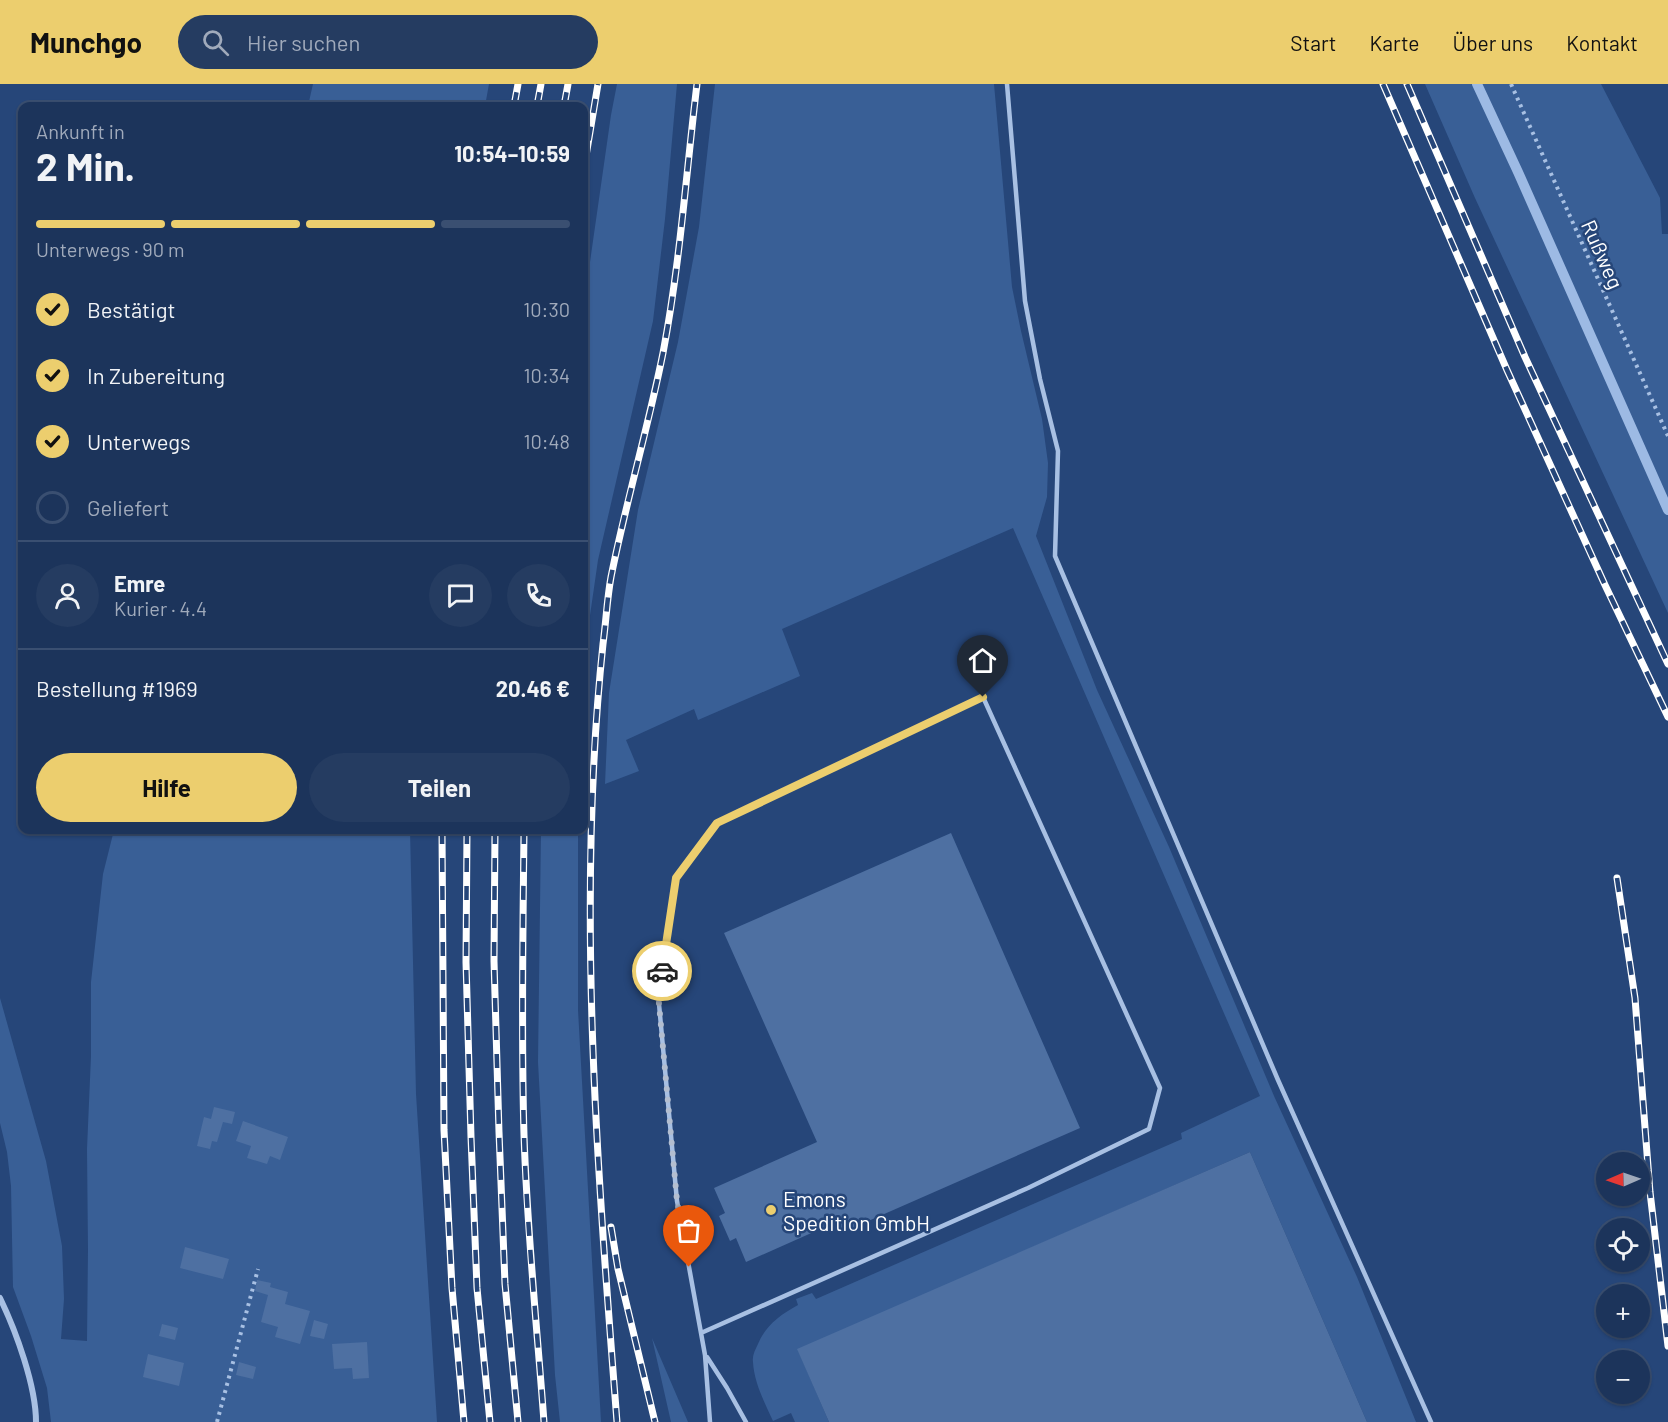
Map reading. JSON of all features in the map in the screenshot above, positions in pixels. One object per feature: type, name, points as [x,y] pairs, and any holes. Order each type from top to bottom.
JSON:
[{"type":"street","points":[[0,1298],[18,1343],[32,1388],[36,1422]]},
{"type":"lane","points":[[1007,84],[1024,301],[1058,451],[1056,556],[1278,1080],[1431,1422]]},
{"type":"lane","points":[[701,1333],[1028,1188],[1149,1129],[1160,1088],[983,697],[717,823],[676,878],[658,993],[677,1201],[701,1333],[705,1355],[710,1422]]},
{"type":"lane","points":[[705,1355],[746,1422]]},
{"type":"path","name":"Rußweg","points":[[1511,84],[1668,436]]},
{"type":"path","points":[[217,1422],[258,1269]]},
{"type":"shaded area","points":[[313,84],[489,84],[486,102],[309,102]]},
{"type":"shaded area","points":[[617,84],[677,84],[653,321],[598,560],[588,629],[588,276]]},
{"type":"shaded area","points":[[715,84],[994,84],[1012,287],[1042,419],[1048,463],[1047,497],[1036,536],[1097,690],[1169,847],[1274,1096],[1357,1277],[1416,1422],[1367,1422],[1250,1152],[798,1350],[829,1422],[795,1422],[791,1413],[773,1421],[758,1385],[753,1355],[769,1326],[798,1305],[796,1299],[812,1293],[816,1299],[1182,1139],[1181,1133],[1260,1096],[1013,528],[782,629],[800,676],[698,720],[694,709],[626,740],[639,771],[605,784],[609,693],[638,510],[678,342],[699,227]]},
{"type":"shaded area","points":[[1425,84],[1601,84],[1660,198],[1662,234],[1668,234],[1668,613],[1475,198]]},
{"type":"shaded area","points":[[113,834],[410,834],[416,1094],[437,1422],[51,1422],[47,1388],[13,1287],[11,1186],[7,1152],[0,1123],[0,998],[46,1161],[62,1246],[64,1299],[61,1339],[87,1341],[87,1149],[91,982],[103,874]]},
{"type":"shaded area","points":[[541,834],[578,834],[578,1010],[601,1422],[560,1422],[555,1375],[538,1062]]},
{"type":"shaded area","points":[[652,1338],[688,1422],[671,1422]]},
{"type":"building","points":[[951,833],[1080,1128],[841,1233],[836,1222],[746,1262],[736,1238],[730,1241],[719,1216],[725,1213],[714,1188],[817,1142],[724,933]]},
{"type":"building","points":[[214,1107],[235,1112],[232,1124],[223,1122],[217,1142],[212,1141],[210,1149],[197,1146],[204,1117],[211,1119]]},
{"type":"building","points":[[243,1121],[288,1137],[280,1160],[270,1156],[267,1164],[247,1158],[251,1146],[236,1141]]},
{"type":"building","points":[[1250,1152],[1367,1422],[829,1422],[797,1349]]},
{"type":"building","points":[[185,1247],[229,1259],[223,1279],[180,1268]]},
{"type":"building","points":[[257,1280],[271,1283],[270,1287],[288,1292],[285,1304],[310,1311],[300,1344],[275,1337],[278,1327],[261,1322],[268,1295],[255,1291]]},
{"type":"building","points":[[314,1320],[328,1324],[324,1339],[310,1336]]},
{"type":"building","points":[[162,1324],[178,1328],[175,1340],[159,1336]]},
{"type":"building","points":[[367,1342],[369,1378],[353,1379],[352,1368],[334,1369],[332,1344]]},
{"type":"building","points":[[148,1354],[184,1363],[179,1386],[143,1377]]},
{"type":"building","points":[[239,1362],[256,1367],[253,1379],[236,1375]]},
{"type":"waterway","points":[[1477,84],[1668,510]]},
{"type":"railway","points":[[515,102],[518,84]]},
{"type":"railway","points":[[538,102],[541,84]]},
{"type":"railway","points":[[565,102],[568,84]]},
{"type":"railway","points":[[588,144],[598,84]]},
{"type":"railway","points":[[617,1422],[592,1033],[590,935],[595,740],[610,585],[669,320],[697,84]]},
{"type":"railway","points":[[1383,84],[1507,370],[1668,717]]},
{"type":"railway","points":[[1407,84],[1525,357],[1668,664]]},
{"type":"railway","points":[[442,834],[444,1130],[452,1288],[464,1422]]},
{"type":"railway","points":[[467,834],[466,962],[471,1137],[477,1288],[490,1422]]},
{"type":"railway","points":[[495,834],[494,961],[499,1132],[505,1284],[518,1422]]},
{"type":"railway","points":[[524,834],[522,1020],[525,1171],[544,1422]]},
{"type":"railway","points":[[1617,878],[1635,998],[1650,1192],[1668,1346]]},
{"type":"railway","points":[[611,1227],[618,1269],[655,1422]]},
{"type":"way so far","points":[[662,971],[658,993],[677,1201],[689,1267]]},
{"type":"place","name":"Emons Spedition GmbH","points":[[771,1210]]},
{"type":"route","points":[[662,971],[676,878],[717,823],[983,697]]}]
